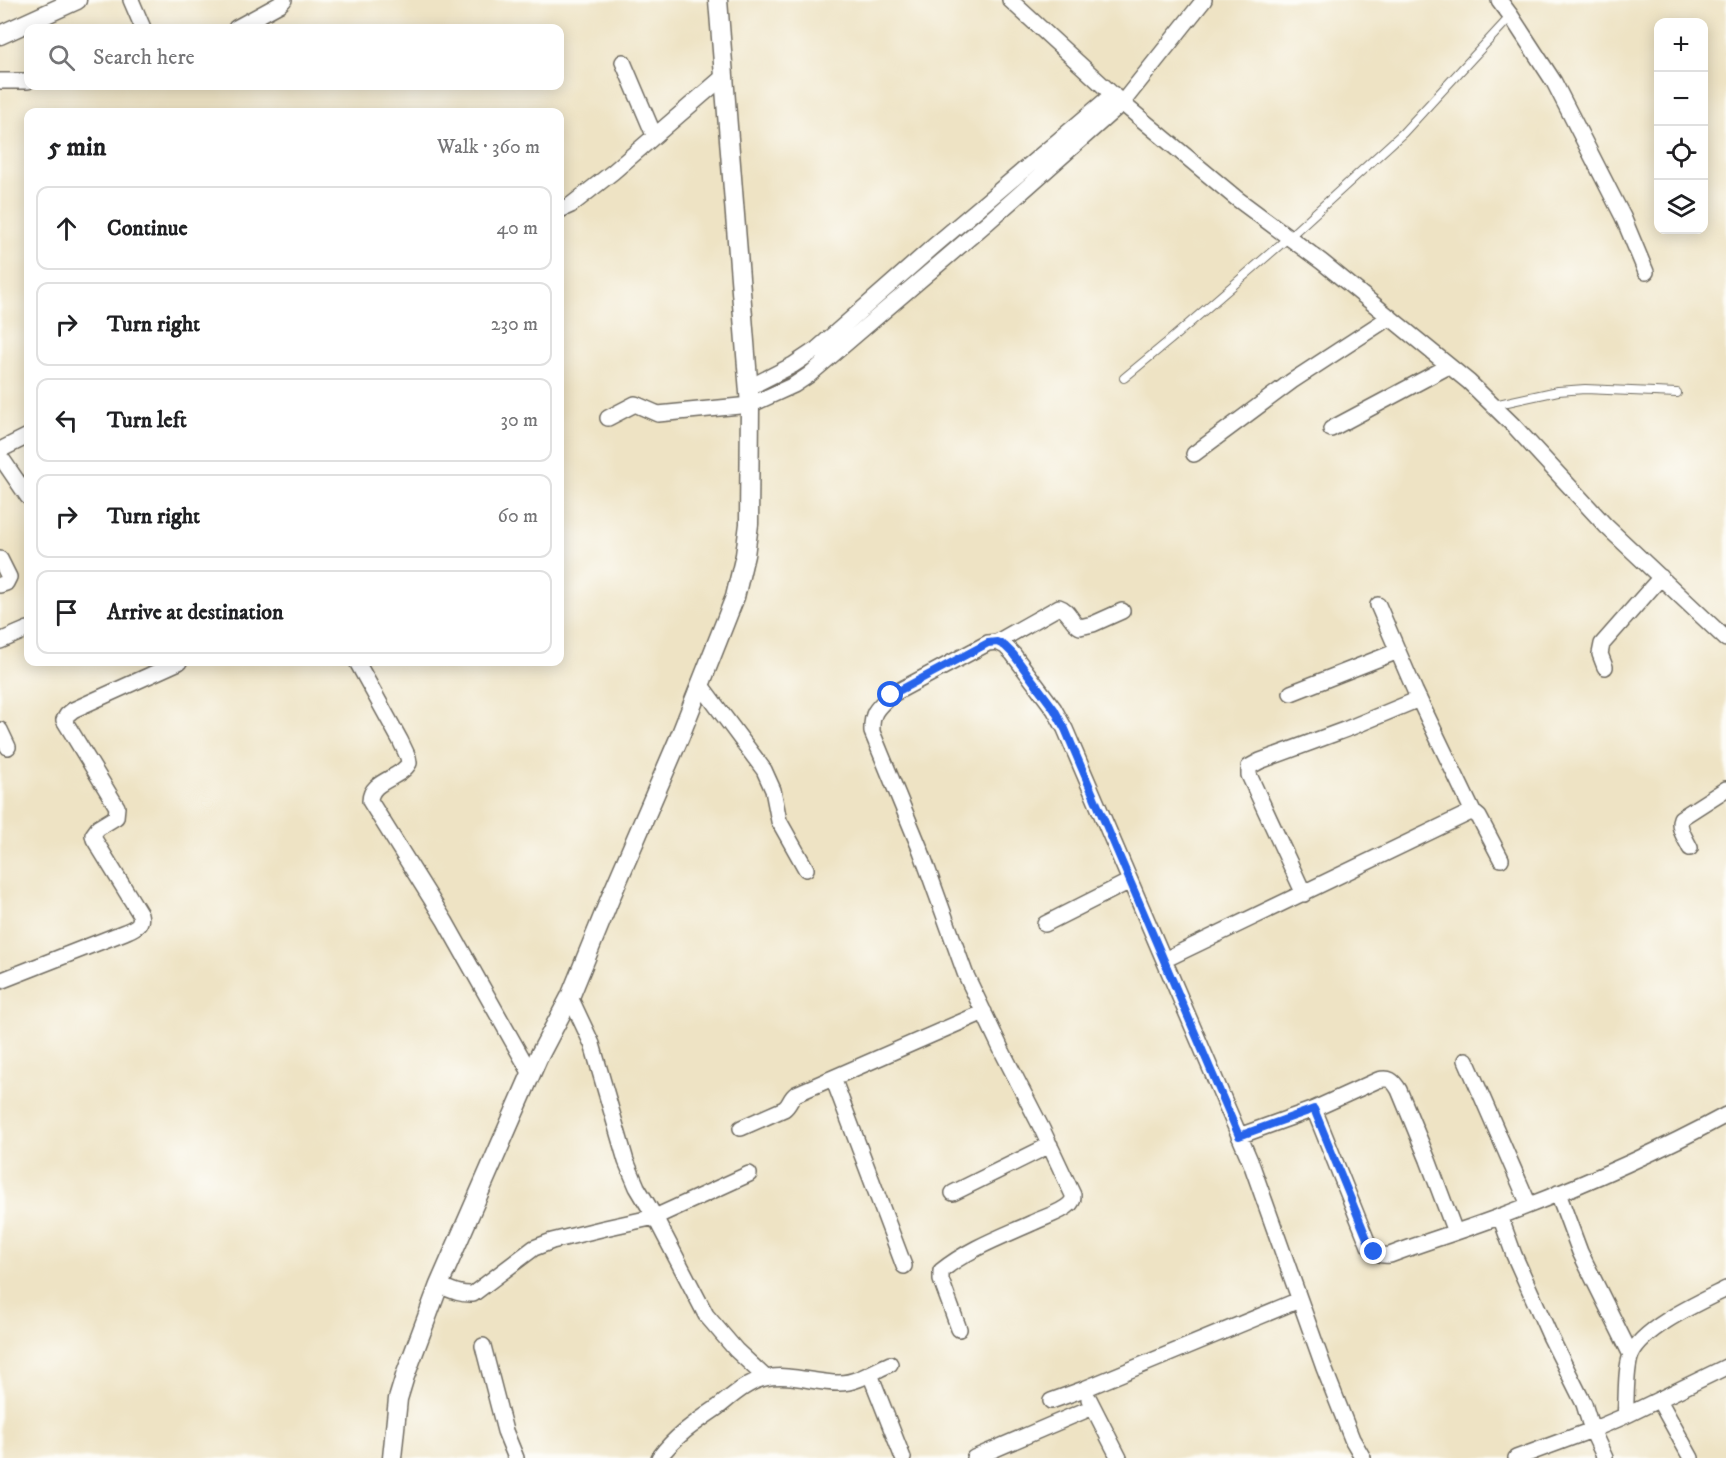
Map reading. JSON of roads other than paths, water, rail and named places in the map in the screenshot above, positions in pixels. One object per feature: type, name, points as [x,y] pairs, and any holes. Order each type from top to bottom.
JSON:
[{"type":"street","points":[[0,35],[76,0]]},
{"type":"street","points":[[131,0],[141,24]]},
{"type":"street","points":[[243,24],[284,0]]},
{"type":"street","points":[[392,1458],[398,1399],[439,1285],[531,1074],[570,997],[680,736],[735,597],[745,555],[749,524],[749,397],[718,0]]},
{"type":"street","points":[[1010,0],[1117,98],[1236,198],[1322,262],[1469,382],[1606,526],[1726,639]]},
{"type":"street","points":[[608,418],[635,404],[658,414],[749,397],[794,385],[809,375],[945,259],[1117,98],[1204,0]]},
{"type":"street","points":[[1499,0],[1554,82],[1623,217],[1646,272]]},
{"type":"street","points":[[622,62],[654,135]]},
{"type":"street","points":[[564,208],[604,178],[723,77]]},
{"type":"street","points":[[0,81],[24,81]]},
{"type":"street","points":[[749,397],[817,349],[934,246],[1117,98]]},
{"type":"street","points":[[934,246],[945,259]]},
{"type":"street","points":[[1194,454],[1292,381],[1390,317]]},
{"type":"street","points":[[1331,429],[1449,366]]},
{"type":"street","points":[[0,450],[24,438]]},
{"type":"street","points":[[0,456],[24,491]]},
{"type":"street","points":[[0,559],[9,576],[6,583],[0,585]]},
{"type":"street","points":[[1605,667],[1600,654],[1602,644],[1661,577]]},
{"type":"street","points":[[1378,605],[1419,699],[1473,812],[1479,817],[1501,859]]},
{"type":"street","points":[[958,1329],[940,1280],[941,1271],[970,1252],[1060,1210],[1073,1200],[1070,1188],[1050,1145],[965,973],[921,851],[872,732],[871,718],[878,707],[891,695],[988,643],[997,642],[1059,607],[1065,609],[1074,623],[1080,627],[1093,624],[1122,611]]},
{"type":"street","points":[[0,640],[24,631]]},
{"type":"street","points":[[997,642],[1013,654],[1054,709],[1069,740],[1251,1163],[1299,1300],[1352,1439],[1363,1458]]},
{"type":"street","points":[[1292,693],[1398,651]]},
{"type":"street","points":[[0,981],[140,924],[142,919],[140,914],[93,835],[98,828],[116,817],[117,807],[64,720],[73,710],[170,666]]},
{"type":"street","points":[[359,666],[400,740],[409,763],[402,771],[373,789],[370,801],[445,921],[531,1074]]},
{"type":"street","points":[[700,684],[764,770],[773,789],[779,821],[806,869]]},
{"type":"street","points":[[1304,894],[1249,775],[1249,767],[1419,699]]},
{"type":"street","points":[[0,730],[8,747]]},
{"type":"street","points":[[1690,848],[1680,828],[1681,818],[1726,789]]},
{"type":"street","points":[[1164,960],[1473,812]]},
{"type":"street","points":[[1045,924],[1130,881]]},
{"type":"street","points":[[570,997],[592,1044],[626,1161],[637,1187],[706,1315],[736,1350],[766,1378]]},
{"type":"street","points":[[741,1128],[789,1106],[793,1096],[984,1012]]},
{"type":"street","points":[[1466,1060],[1529,1205]]},
{"type":"street","points":[[833,1078],[904,1266]]},
{"type":"street","points":[[1239,1136],[1314,1109],[1385,1078],[1390,1079],[1394,1082],[1428,1160],[1455,1232]]},
{"type":"street","points":[[1314,1109],[1370,1246],[1380,1256],[1390,1255],[1529,1205],[1679,1140],[1726,1115]]},
{"type":"street","points":[[953,1193],[1050,1145]]},
{"type":"street","points":[[439,1285],[459,1293],[473,1294],[534,1248],[605,1227],[655,1217],[749,1174]]},
{"type":"street","points":[[1558,1193],[1580,1252],[1631,1355]]},
{"type":"street","points":[[1500,1216],[1523,1276],[1584,1404],[1592,1430],[1605,1458]]},
{"type":"street","points":[[1625,1416],[1629,1364],[1631,1355],[1640,1342],[1662,1324],[1726,1289]]},
{"type":"street","points":[[1051,1401],[1299,1300]]},
{"type":"street","points":[[483,1346],[505,1431],[516,1458]]},
{"type":"street","points":[[648,1458],[663,1452],[684,1431],[756,1381],[784,1377],[839,1383],[854,1381],[890,1364]]},
{"type":"street","points":[[1516,1458],[1625,1416],[1726,1367]]},
{"type":"street","points":[[870,1374],[903,1458]]},
{"type":"street","points":[[1084,1389],[1119,1458]]},
{"type":"street","points":[[1659,1400],[1691,1458]]},
{"type":"street","points":[[974,1458],[1093,1407]]},
{"type":"lane","points":[[1124,378],[1289,237],[1403,133],[1511,16]]},
{"type":"lane","points":[[1493,405],[1558,391],[1677,393]]}]
